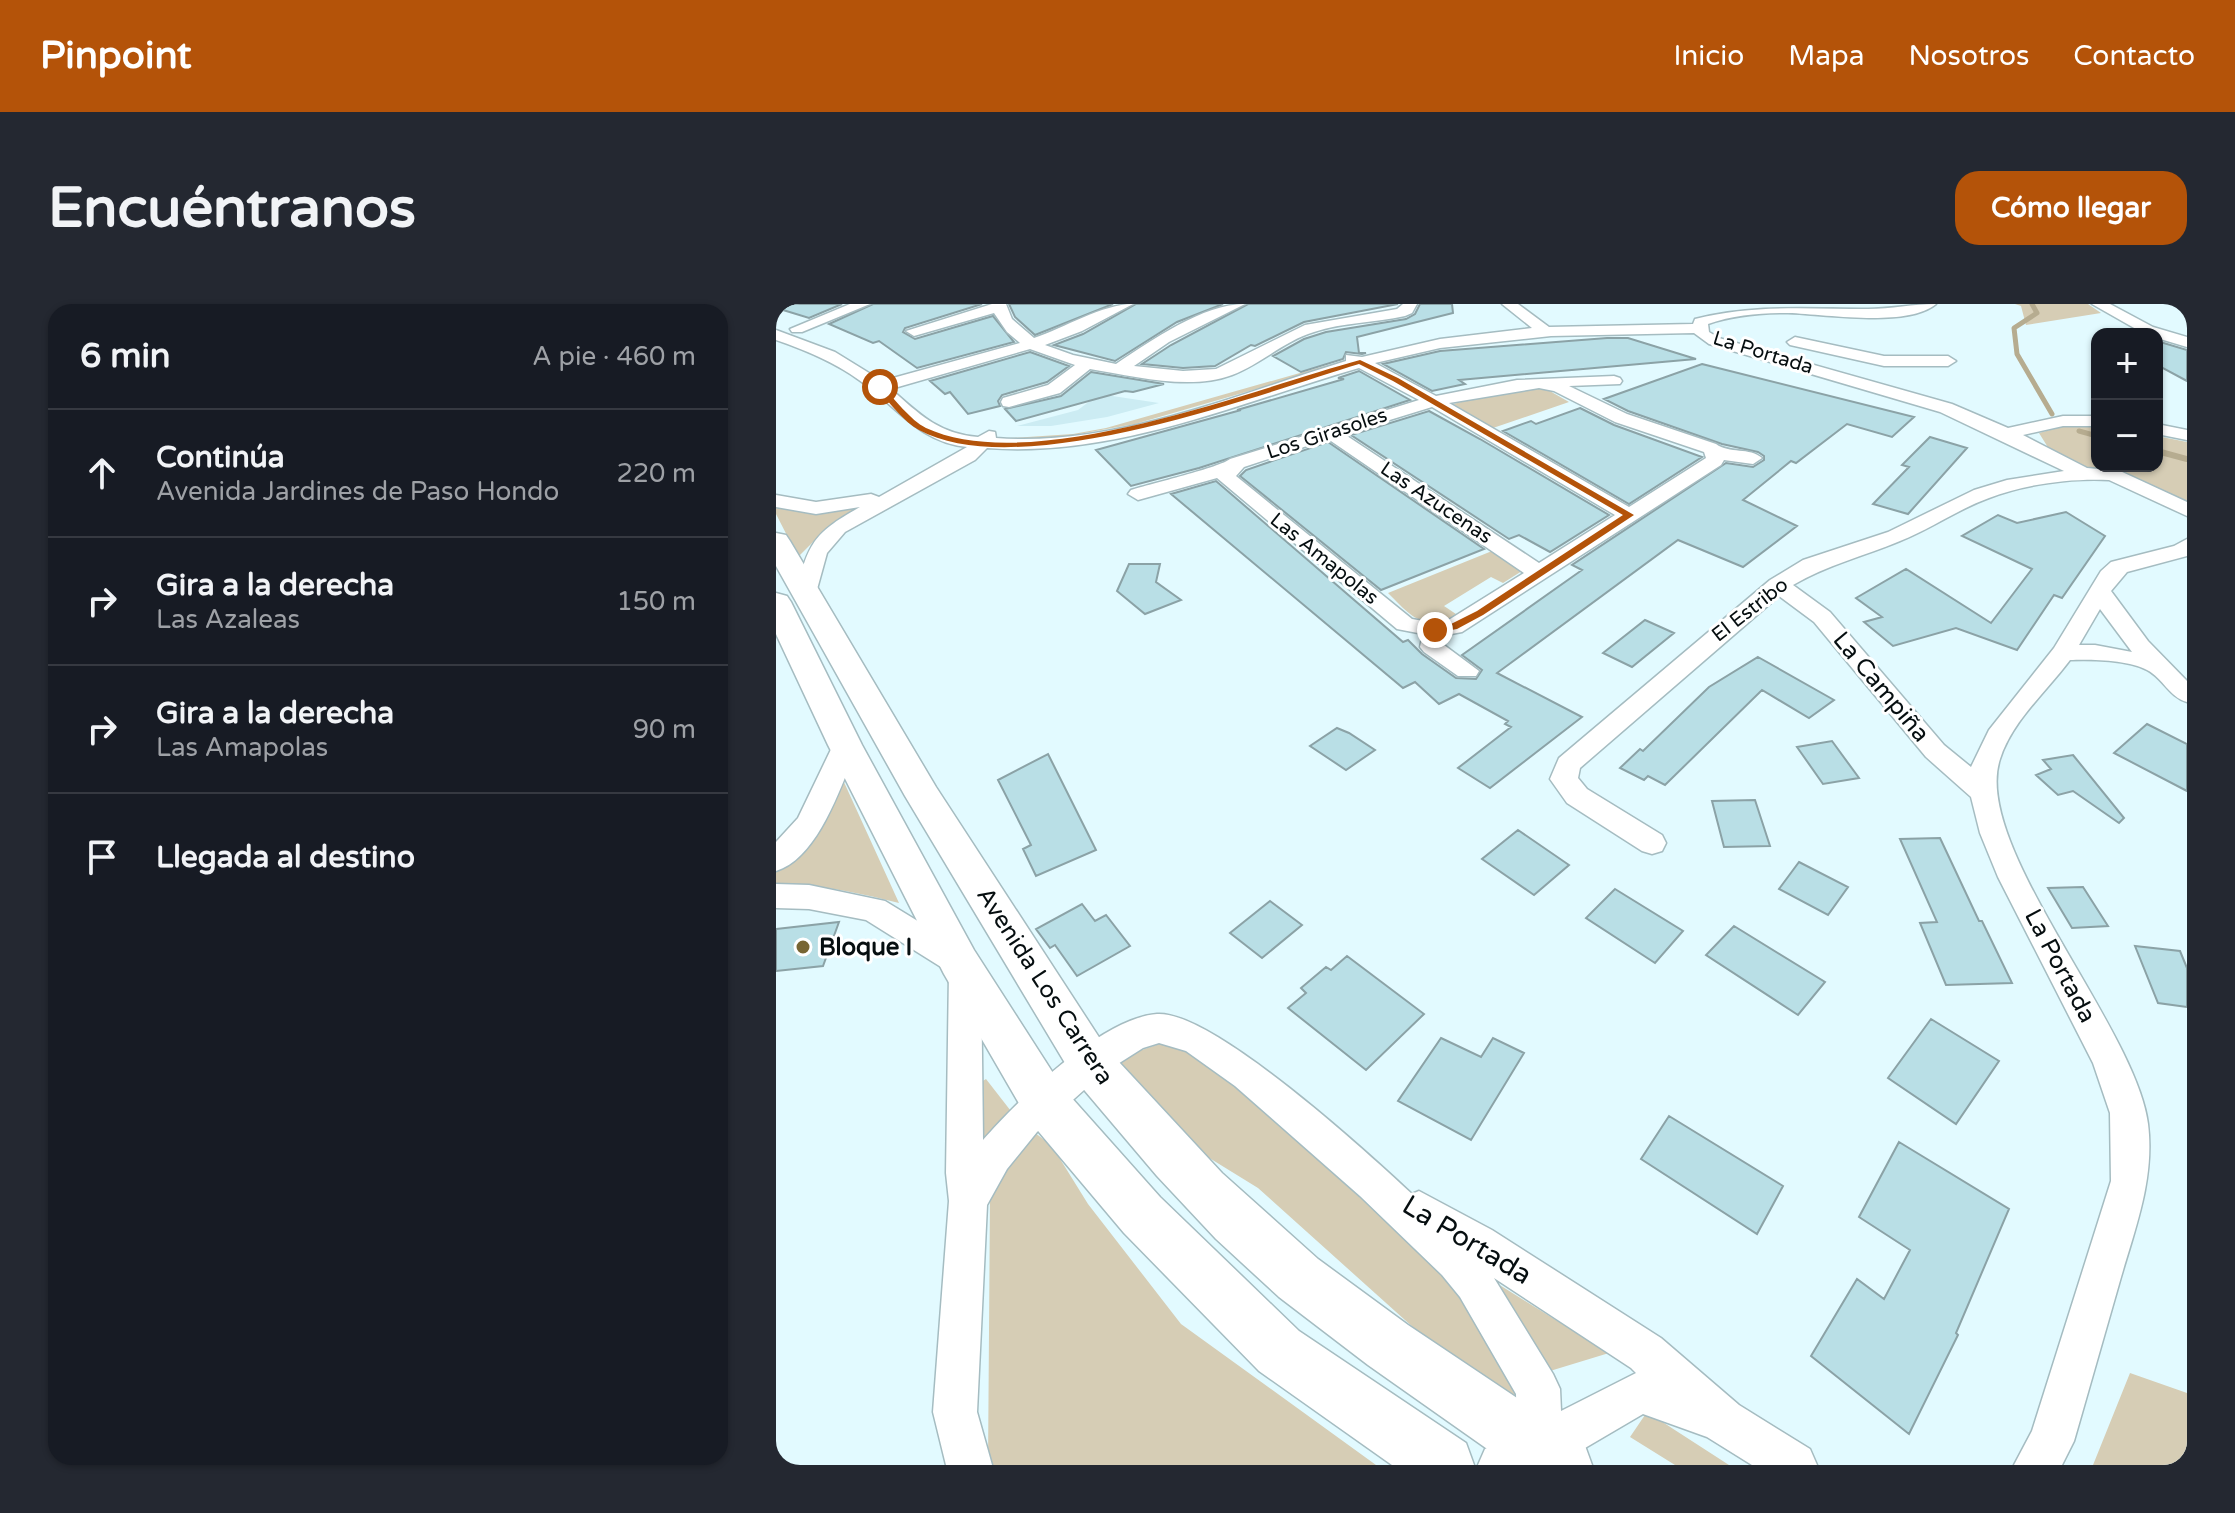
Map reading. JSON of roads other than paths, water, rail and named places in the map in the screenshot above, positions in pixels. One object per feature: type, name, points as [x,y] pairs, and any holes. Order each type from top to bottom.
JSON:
[{"type":"main road","name":"Avenida Los Carrera","points":[[776,541],[791,598],[845,745],[962,967],[1045,1103],[1142,1215],[1279,1351],[1444,1465]]},
{"type":"main road","name":"Avenida Los Carrera","points":[[791,598],[923,796],[1090,1063],[1208,1196],[1330,1303],[1534,1460]]},
{"type":"street","points":[[797,329],[863,304]]},
{"type":"street","points":[[880,387],[1010,355],[1126,304]]},
{"type":"street","points":[[1122,367],[1164,339],[1238,304]]},
{"type":"street","points":[[1371,316],[1388,304]]},
{"type":"street","points":[[914,331],[999,306],[1006,322],[1032,344],[1055,355],[1196,376],[1218,374],[1235,368],[1274,342],[1303,330],[1400,313],[1407,310],[1410,304]]},
{"type":"street","name":"La Portada","points":[[1929,304],[1873,314],[1738,305],[1714,311],[1700,325],[1714,341],[1946,408],[2083,473],[2113,475],[2186,528],[2181,551],[2119,567],[2100,591],[2062,653],[1997,740],[1985,763],[1983,792],[1996,846],[2093,1027],[2123,1091],[2133,1137],[2130,1181],[2051,1441],[2037,1465]]},
{"type":"street","points":[[2099,304],[2139,326],[2187,342]]},
{"type":"street","points":[[1511,306],[1544,329]]},
{"type":"street","points":[[1492,329],[1513,317],[1511,306]]},
{"type":"street","points":[[776,322],[834,343],[901,381],[925,408],[947,422],[986,438]]},
{"type":"street","points":[[1361,362],[1389,344],[1492,329],[1700,325]]},
{"type":"street","points":[[776,335],[830,355],[880,387],[919,427],[938,435],[1051,443],[1113,433],[1361,362],[1455,342],[1544,329]]},
{"type":"street","name":"La Portada","points":[[1795,342],[1900,362],[1948,361]]},
{"type":"street","points":[[1009,402],[1054,389],[1089,362]]},
{"type":"street","points":[[1361,362],[1386,382],[1629,515]]},
{"type":"street","points":[[1878,386],[1901,369],[1900,362]]},
{"type":"street","name":"Los Girasoles","points":[[1138,494],[1207,473],[1228,471],[1237,463],[1427,402],[1508,385],[1582,379],[1614,381]]},
{"type":"street","points":[[1543,384],[1559,387],[1621,418],[1710,448],[1716,454],[1753,458]]},
{"type":"street","points":[[2006,434],[2063,421],[2091,421]]},
{"type":"street","points":[[2163,430],[2187,435]]},
{"type":"street","name":"Las Azucenas","points":[[1331,433],[1541,574]]},
{"type":"street","points":[[791,598],[817,552],[838,528],[968,456],[986,438]]},
{"type":"street","points":[[1467,671],[1432,647],[1435,630],[1454,627],[1480,613],[1714,461],[1716,454]]},
{"type":"street","name":"Las Amapolas","points":[[1228,471],[1226,478],[1405,624],[1435,630]]},
{"type":"street","name":"El Estribo","points":[[1652,843],[1577,796],[1564,779],[1568,764],[1778,585],[1811,565],[1895,536],[1981,494],[2007,486],[2083,473]]},
{"type":"street","points":[[776,501],[816,508],[851,505],[922,483]]},
{"type":"street","points":[[2161,558],[2187,562]]},
{"type":"street","name":"La Campiña","points":[[1778,585],[1822,617],[1935,751],[1983,792]]},
{"type":"street","points":[[2100,591],[2120,625],[2187,694]]},
{"type":"street","points":[[2062,653],[2095,652],[2155,664]]},
{"type":"street","points":[[776,860],[810,824],[845,745]]},
{"type":"street","points":[[776,896],[809,897],[874,909],[962,967],[968,1201],[950,1465]]},
{"type":"street","name":"La Portada","points":[[968,1201],[994,1156],[1024,1120],[1090,1063],[1133,1036],[1159,1028],[1197,1040],[1247,1075],[1373,1183],[1456,1261],[1474,1283],[1538,1389],[1534,1460]]},
{"type":"street","name":"La Portada","points":[[1373,1183],[1478,1244],[1646,1353],[1723,1421],[1794,1465]]},
{"type":"street","points":[[1534,1460],[1612,1406],[1642,1392],[1723,1421]]},
{"type":"street","points":[[955,1412],[969,1465]]},
{"type":"waterway","points":[[2032,304],[2037,313],[2014,328],[2017,354],[2052,414]]},
{"type":"waterway","points":[[2079,431],[2091,434]]},
{"type":"waterway","points":[[2163,453],[2187,459]]},
{"type":"place","name":"Bloque I","points":[[803,947]]}]
